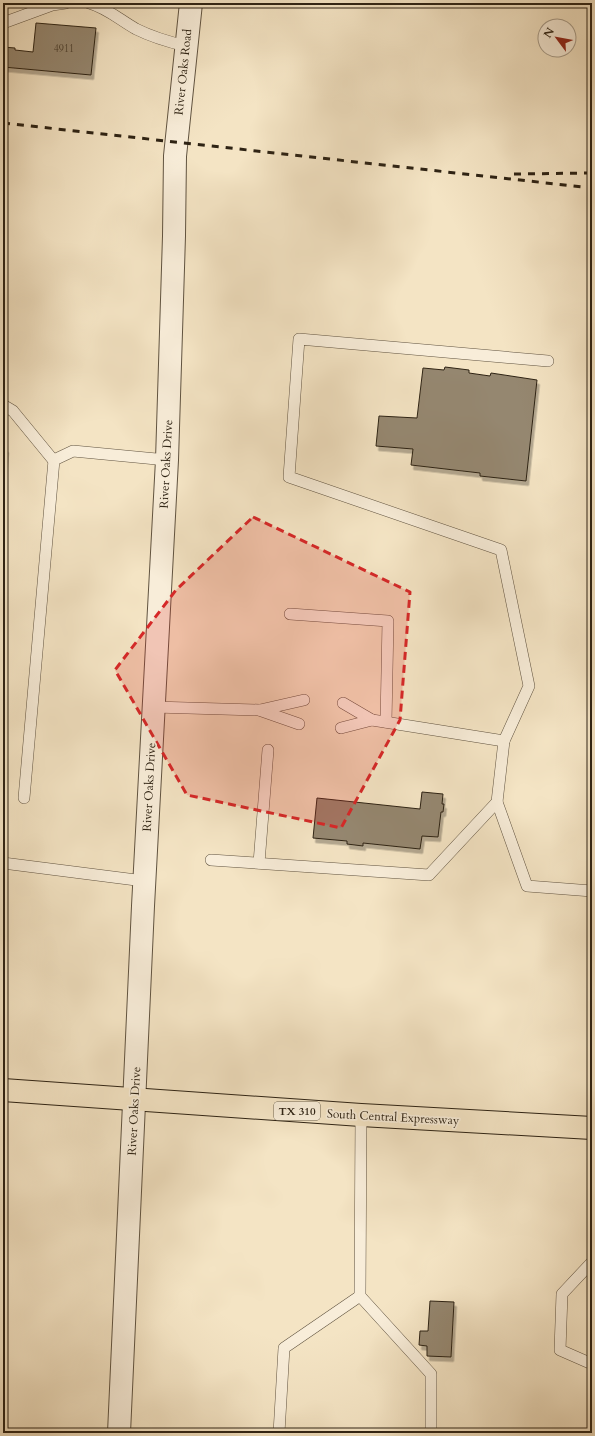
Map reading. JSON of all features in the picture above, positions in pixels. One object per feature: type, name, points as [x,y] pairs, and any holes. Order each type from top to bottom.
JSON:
[{"type":"main road","name":"South Central Expressway","points":[[3,1090],[361,1115],[592,1128]]},
{"type":"street","name":"River Oaks Road","points":[[176,142],[191,3]]},
{"type":"street","name":"River Oaks Drive","points":[[119,1433],[144,882],[167,460],[176,142]]},
{"type":"lane","points":[[3,23],[52,5],[66,3]]},
{"type":"lane","points":[[89,3],[99,6],[143,32],[157,38],[186,46]]},
{"type":"lane","points":[[548,361],[299,339],[289,477],[501,550],[529,686],[504,741],[497,802],[527,886],[592,891]]},
{"type":"lane","points":[[3,405],[13,411],[54,461],[24,798]]},
{"type":"lane","points":[[54,461],[73,451],[167,460]]},
{"type":"lane","points":[[290,614],[388,621],[386,722]]},
{"type":"lane","points":[[154,707],[259,710],[304,700]]},
{"type":"lane","points":[[343,703],[372,720],[504,741]]},
{"type":"lane","points":[[259,710],[299,724]]},
{"type":"lane","points":[[341,728],[372,720]]},
{"type":"lane","points":[[259,863],[268,750]]},
{"type":"lane","points":[[211,860],[429,875],[497,802]]},
{"type":"lane","points":[[3,863],[144,882]]},
{"type":"lane","points":[[361,1115],[360,1296],[431,1374],[431,1433]]},
{"type":"lane","points":[[592,1262],[562,1294],[560,1350],[592,1364]]},
{"type":"lane","points":[[279,1433],[284,1348],[360,1296]]},
{"type":"highlighted area","points":[[253,517],[410,592],[400,720],[341,828],[187,795],[115,670],[176,590]]},
{"type":"building","points":[[36,23],[96,28],[91,75],[3,67],[3,47],[33,52]]},
{"type":"building","points":[[445,367],[469,370],[469,373],[490,376],[491,373],[537,380],[526,481],[480,476],[480,473],[411,465],[413,449],[376,446],[379,416],[417,418],[423,368],[444,370]]},
{"type":"building","points":[[3,448],[6,448],[3,481]]},
{"type":"building","points":[[422,792],[443,794],[442,804],[444,804],[443,812],[441,812],[438,837],[422,836],[420,849],[363,843],[363,846],[347,844],[347,841],[313,838],[317,798],[420,809]]},
{"type":"building","points":[[430,1301],[454,1302],[451,1357],[427,1356],[427,1346],[419,1345],[420,1331],[428,1331]]},
{"type":"railway","points":[[3,123],[592,188]]},
{"type":"railway","points":[[514,174],[592,173]]}]
